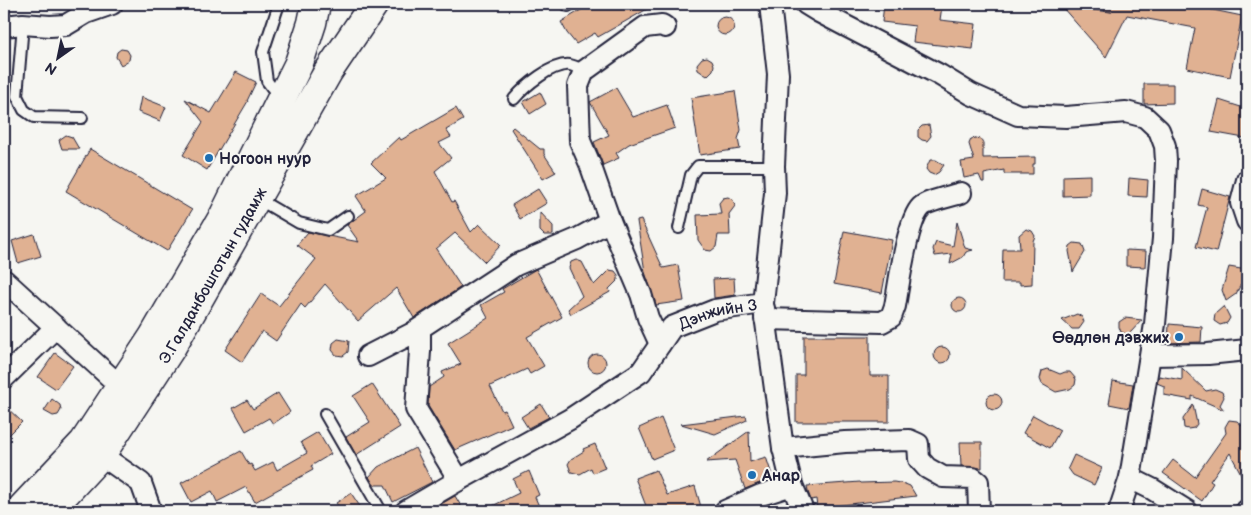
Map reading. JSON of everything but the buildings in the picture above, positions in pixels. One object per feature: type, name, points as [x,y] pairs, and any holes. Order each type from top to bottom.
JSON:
[{"type":"main road","name":"Э.Галданбошготын гудамж","points":[[19,511],[92,449],[120,386],[153,337],[224,214],[299,63],[316,4]]},
{"type":"main road","name":"Э.Галданбошготын гудамж","points":[[49,511],[92,449],[171,348],[328,72],[374,4]]},
{"type":"street","points":[[13,25],[66,25],[86,13],[112,4]]},
{"type":"street","name":"Дэнжийн 3","points":[[406,511],[570,419],[641,372],[672,327],[715,310],[764,311],[775,193],[774,166],[778,74],[770,4]]},
{"type":"street","points":[[806,4],[1004,110],[1035,116],[1066,117],[1126,112],[1145,117],[1159,130],[1165,146],[1166,161],[1163,238],[1151,355],[1130,478],[1119,511]]},
{"type":"street","points":[[660,344],[648,318],[641,294],[610,221],[580,141],[578,86],[584,72],[645,27],[662,25],[664,27]]},
{"type":"street","points":[[1247,180],[1241,203],[1247,221]]},
{"type":"street","points":[[803,511],[792,485],[783,448],[764,311],[882,322],[891,317],[895,306],[910,229],[915,215],[922,206],[961,193]]},
{"type":"street","points":[[368,356],[420,329],[516,265],[577,239],[610,221]]},
{"type":"street","points":[[4,280],[120,386]]},
{"type":"street","points":[[4,378],[56,327]]},
{"type":"street","points":[[420,329],[416,409],[459,480]]},
{"type":"street","points":[[1151,355],[1208,354],[1247,350]]},
{"type":"street","points":[[783,448],[844,442],[909,440],[918,444],[919,459],[927,468],[943,477],[973,478],[978,482],[979,511]]},
{"type":"street","points":[[92,449],[141,483],[151,511]]},
{"type":"street","points":[[1130,478],[1152,489],[1187,511]]},
{"type":"street","points":[[725,511],[761,495],[792,485]]},
{"type":"lane","points":[[279,4],[263,52],[267,81],[281,100]]},
{"type":"lane","points":[[13,25],[18,96],[24,110],[34,117],[82,118]]},
{"type":"lane","points":[[514,99],[521,90],[560,66],[572,65],[584,72]]},
{"type":"lane","points":[[679,228],[691,175],[698,166],[774,166]]},
{"type":"lane","points":[[257,198],[299,223],[328,230],[348,216]]},
{"type":"lane","points":[[325,414],[382,511]]},
{"type":"place","name":"Ногоон нуур","points":[[209,158]]},
{"type":"place","name":"Өөдлөн дэвжих","points":[[1179,337]]},
{"type":"place","name":"Анар","points":[[752,475]]}]
